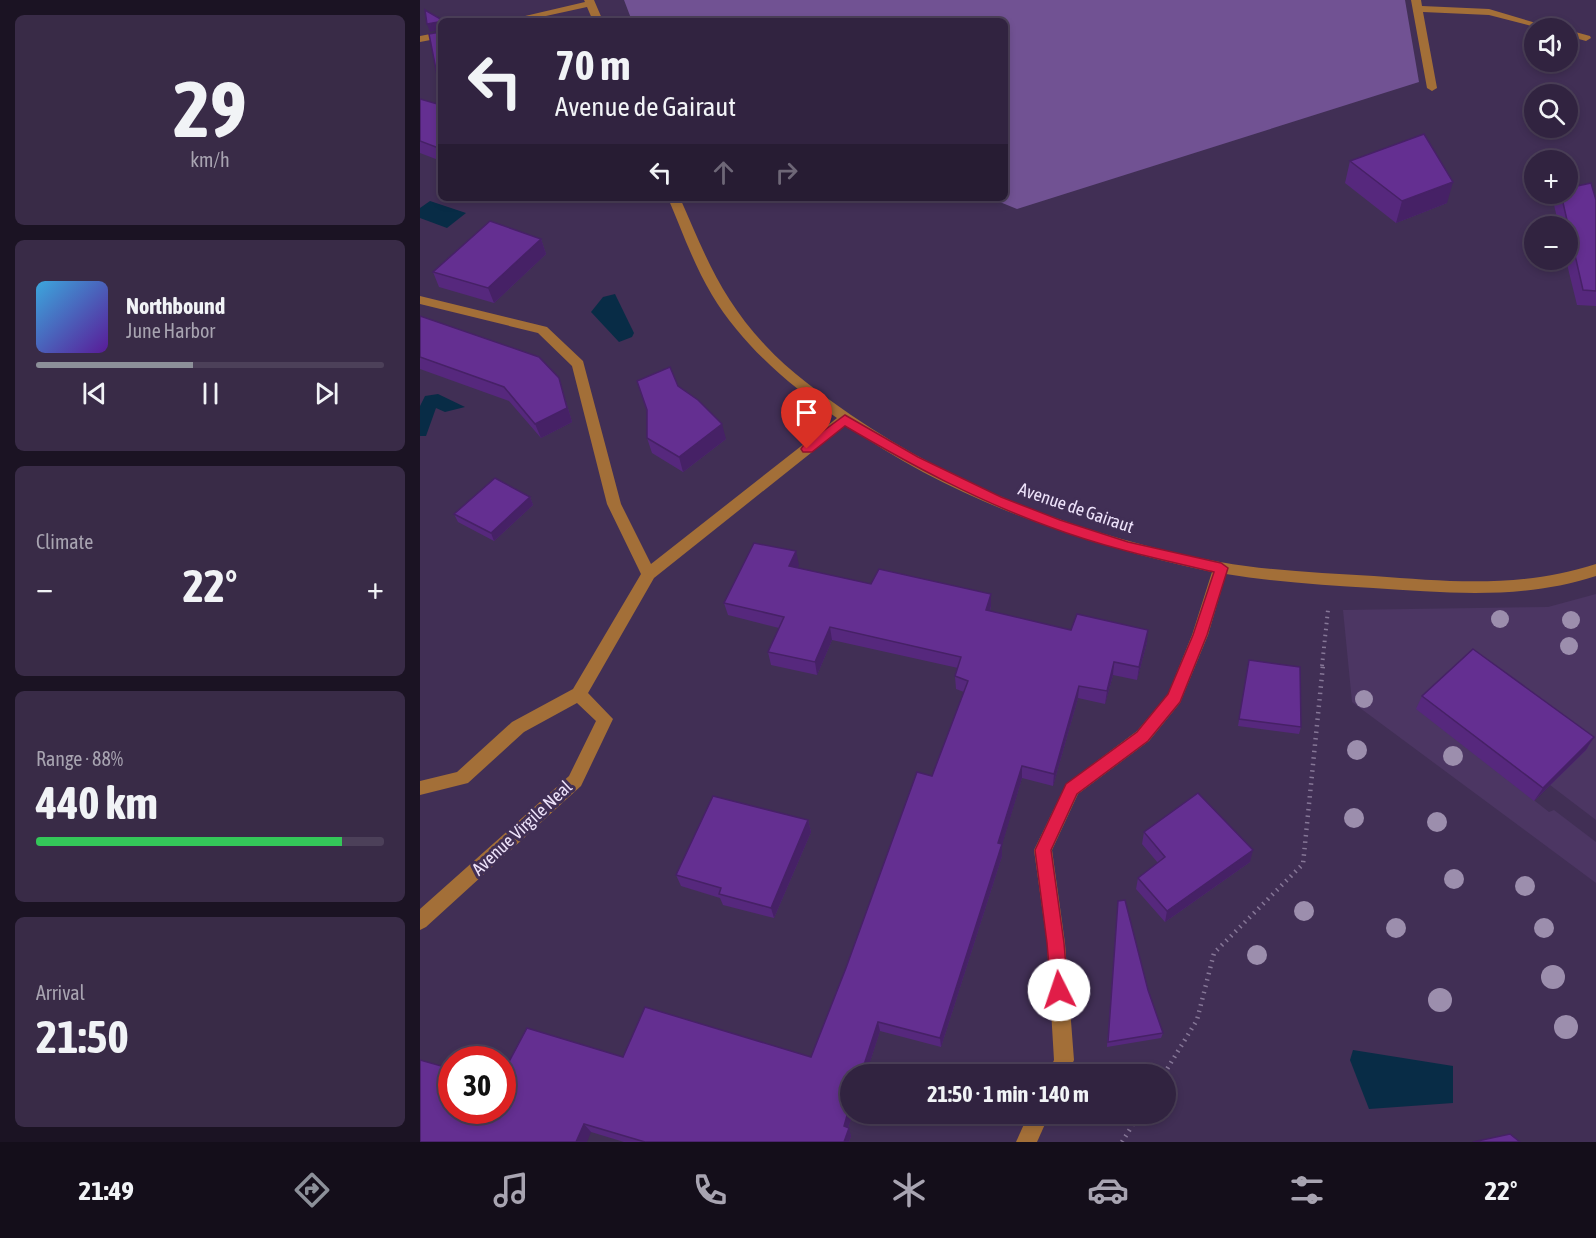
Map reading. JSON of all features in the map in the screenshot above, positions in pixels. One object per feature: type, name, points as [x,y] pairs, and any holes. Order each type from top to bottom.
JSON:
[{"type":"street","points":[[522,18],[590,2],[597,18]]},
{"type":"street","points":[[1432,88],[1417,4],[1489,12],[1524,21]]},
{"type":"street","points":[[420,39],[438,36]]},
{"type":"street","points":[[1578,36],[1586,38]]},
{"type":"street","name":"Avenue de Gairaut","points":[[675,201],[718,295],[759,346],[800,385],[845,420],[914,460],[996,500],[1055,524],[1128,547],[1221,568],[1331,580],[1463,588],[1530,586],[1596,570]]},
{"type":"street","points":[[420,300],[542,330],[578,364],[614,504],[649,574]]},
{"type":"street","points":[[420,788],[462,778],[518,727],[579,694],[649,574],[845,420]]},
{"type":"street","points":[[1062,1064],[1064,1060],[1056,943],[1043,850],[1072,789],[1143,736],[1174,698],[1200,635],[1221,568]]},
{"type":"street","name":"Avenue Virgile Neal","points":[[420,921],[575,781],[605,719],[579,694]]},
{"type":"street","points":[[1026,1142],[1035,1124]]},
{"type":"path","points":[[1170,1064],[1197,1020],[1214,953],[1303,864],[1331,580]]},
{"type":"path","points":[[1122,1142],[1133,1124]]},
{"type":"shaded area","points":[[624,0],[1405,0],[1419,82],[1017,209],[997,201],[1008,201],[1008,18],[631,18]]},
{"type":"shaded area","points":[[1596,594],[1596,820],[1550,785],[1417,709],[1549,812],[1554,810],[1596,842],[1596,883],[1352,702],[1343,610],[1548,607]]},
{"type":"water","points":[[430,201],[466,213],[447,228],[420,218],[420,208]]},
{"type":"water","points":[[615,294],[634,333],[632,337],[619,342],[591,312],[603,297]]},
{"type":"water","points":[[438,394],[465,407],[445,412],[436,408],[426,436],[420,436],[420,406],[425,396]]},
{"type":"water","points":[[1353,1050],[1453,1066],[1453,1103],[1369,1109],[1350,1060]]},
{"type":"building","points":[[425,10],[439,18],[438,22],[427,24]]},
{"type":"building","points":[[438,32],[438,80],[429,34]]},
{"type":"building","points":[[420,99],[438,104],[438,148],[420,141]]},
{"type":"building","points":[[1424,134],[1453,182],[1402,201],[1350,161]]},
{"type":"building","points":[[1591,183],[1596,200],[1596,291],[1583,290],[1578,268],[1578,216],[1566,216],[1563,204],[1578,204],[1578,186]]},
{"type":"building","points":[[490,221],[541,239],[488,288],[433,272]]},
{"type":"building","points":[[420,316],[539,357],[559,378],[567,408],[535,424],[504,387],[420,357]]},
{"type":"building","points":[[670,367],[678,386],[698,400],[722,424],[679,457],[647,438],[647,410],[637,381]]},
{"type":"building","points":[[495,478],[530,497],[491,533],[454,514]]},
{"type":"building","points":[[754,543],[796,551],[789,566],[871,584],[879,569],[991,594],[986,610],[1071,630],[1077,614],[1148,630],[1139,667],[1114,662],[1107,691],[1079,686],[1054,774],[1022,766],[998,843],[1002,844],[940,1038],[878,1022],[864,1064],[840,1064],[840,1124],[845,1124],[844,1126],[849,1128],[844,1142],[645,1142],[584,1124],[576,1142],[420,1142],[420,1060],[438,1065],[438,1124],[516,1124],[516,1049],[527,1028],[623,1057],[645,1007],[811,1057],[917,772],[932,776],[968,681],[955,676],[961,657],[830,627],[815,662],[768,652],[784,617],[724,603]]},
{"type":"building","points":[[1473,649],[1594,737],[1543,788],[1422,696]]},
{"type":"building","points":[[1249,660],[1300,667],[1301,727],[1239,719]]},
{"type":"building","points":[[1198,793],[1253,850],[1167,911],[1138,878],[1165,857],[1144,832]]},
{"type":"building","points":[[713,796],[808,820],[771,908],[719,894],[721,888],[676,875]]},
{"type":"building","points":[[1125,900],[1148,990],[1163,1033],[1108,1042],[1118,901]]},
{"type":"building","points":[[1510,1134],[1520,1142],[1473,1142]]},
{"type":"route","points":[[807,449],[845,420],[914,460],[996,500],[1055,524],[1128,547],[1221,568],[1200,635],[1174,698],[1143,736],[1072,789],[1043,850],[1056,943],[1059,990]]}]
